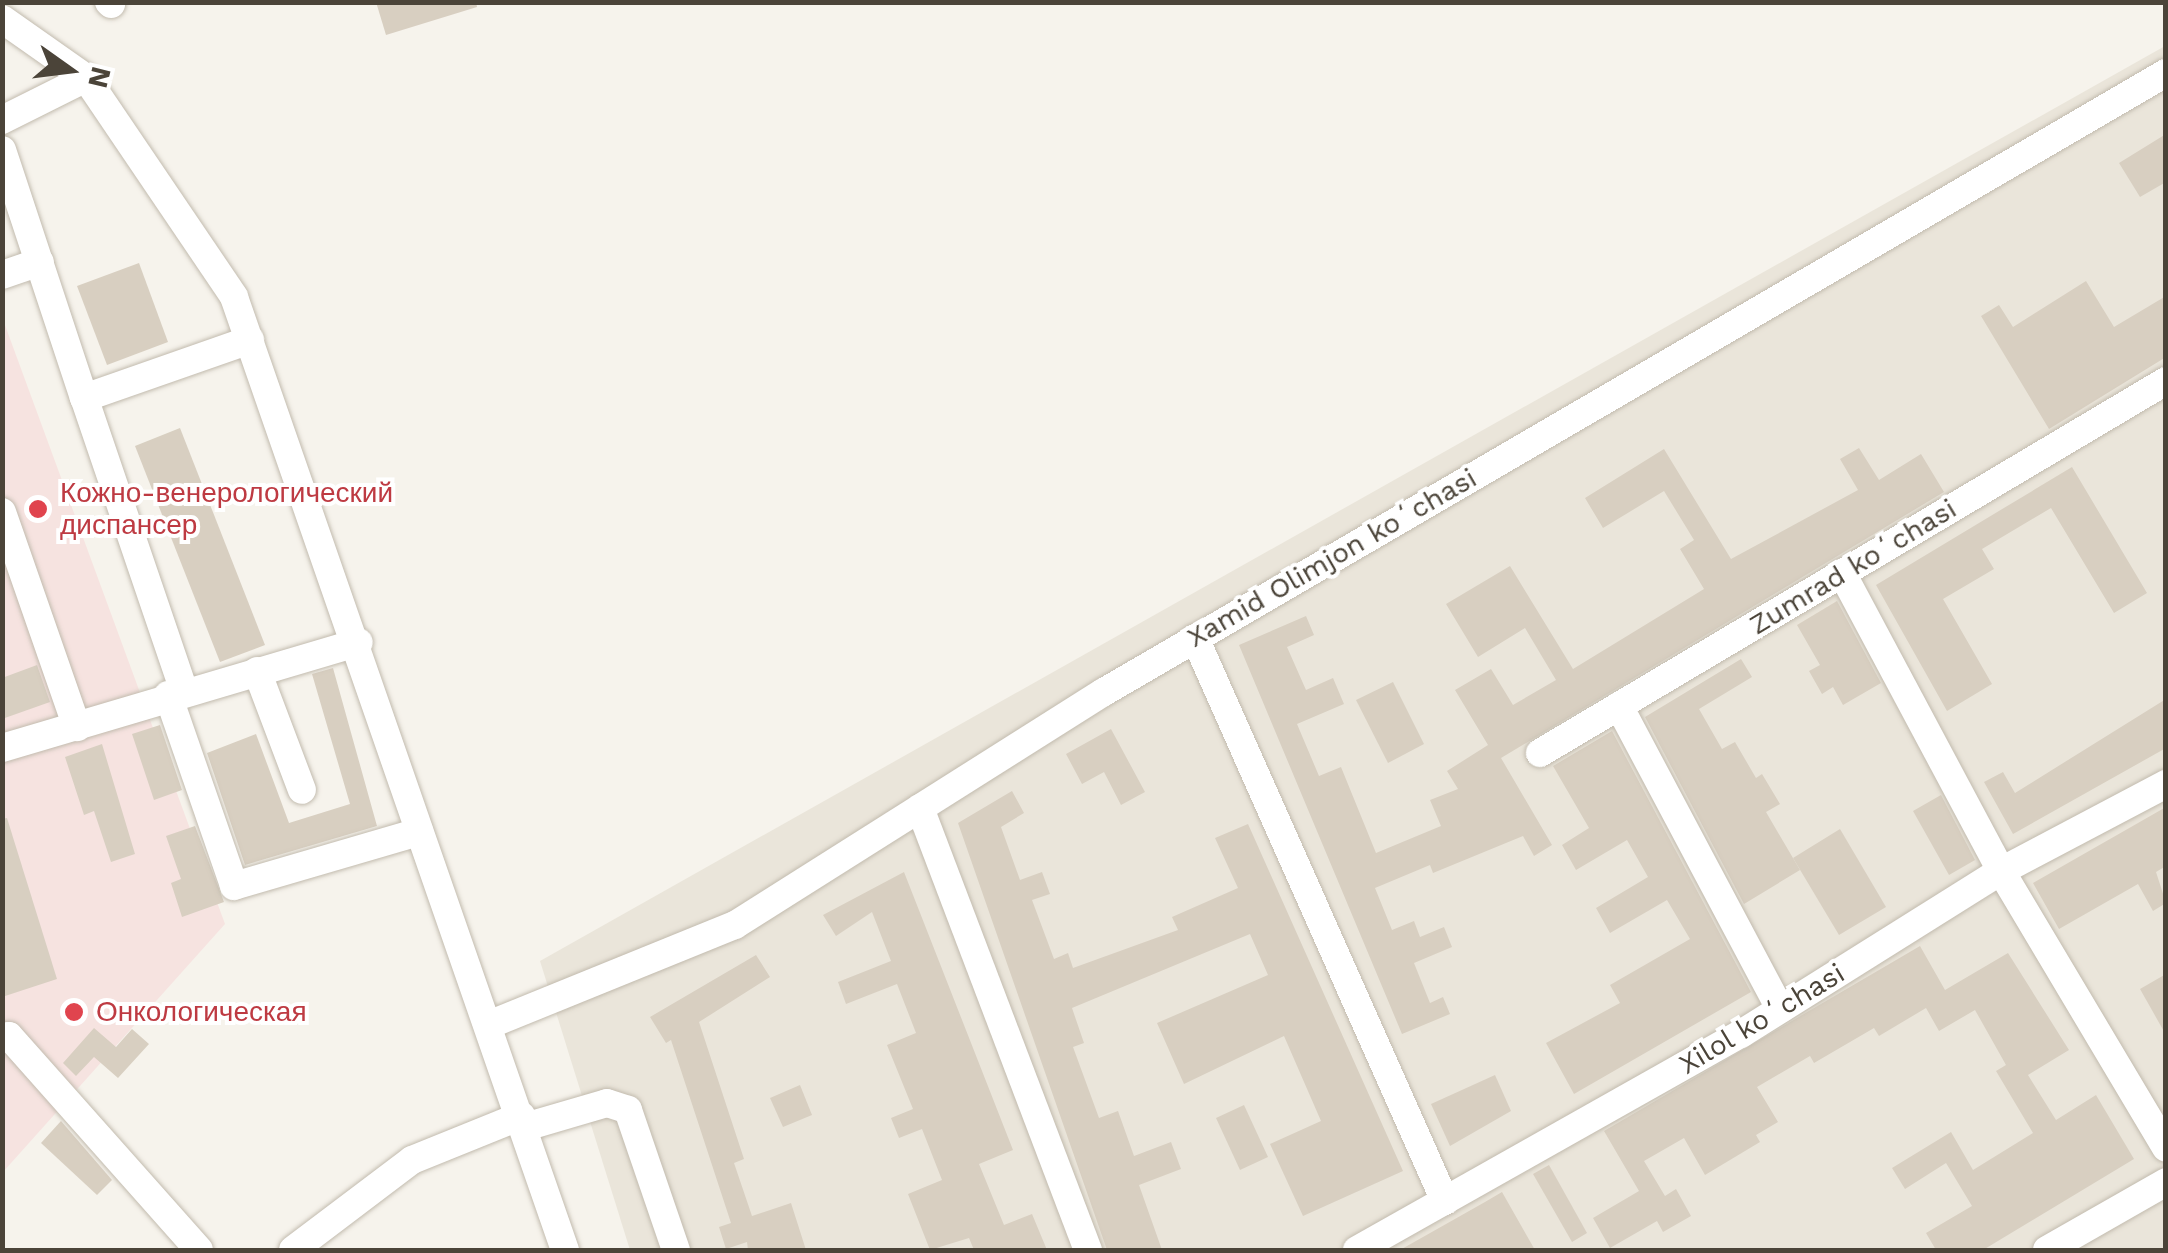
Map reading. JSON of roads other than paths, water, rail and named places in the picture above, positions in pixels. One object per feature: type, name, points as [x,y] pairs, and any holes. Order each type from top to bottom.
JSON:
[{"type":"street","points":[[2,19],[86,78],[234,297],[359,642],[418,832],[491,1024],[565,1250]]},
{"type":"street","name":"Xamid Olimjon koʻchasi","points":[[491,1024],[735,925],[1196,638],[2166,73]]},
{"type":"street","points":[[2,120],[86,78]]},
{"type":"street","points":[[4,158],[84,398],[234,886],[418,832]]},
{"type":"street","points":[[2,274],[40,262]]},
{"type":"street","points":[[84,398],[250,340]]},
{"type":"street","name":"Zumrad koʻchasi","points":[[1540,754],[2166,381]]},
{"type":"street","points":[[2,512],[77,727]]},
{"type":"street","points":[[1842,574],[2001,871],[2166,1148]]},
{"type":"street","points":[[1196,638],[1445,1201]]},
{"type":"street","points":[[2,748],[176,693],[359,642]]},
{"type":"street","points":[[257,671],[302,790]]},
{"type":"street","points":[[1619,706],[1780,1009]]},
{"type":"street","name":"Xilol koʻchasi","points":[[1357,1250],[1780,1009],[2001,871],[2166,784]]},
{"type":"street","points":[[920,808],[1088,1250]]},
{"type":"street","points":[[2,1038],[10,1036],[199,1250]]},
{"type":"street","points":[[293,1250],[412,1160],[523,1121],[607,1103],[628,1110],[676,1250]]},
{"type":"street","points":[[2048,1250],[2166,1182]]},
{"type":"place","name":"Кожно-венерологический диспансер","points":[[38,509]]},
{"type":"place","name":"Онкологическая","points":[[74,1012]]}]
